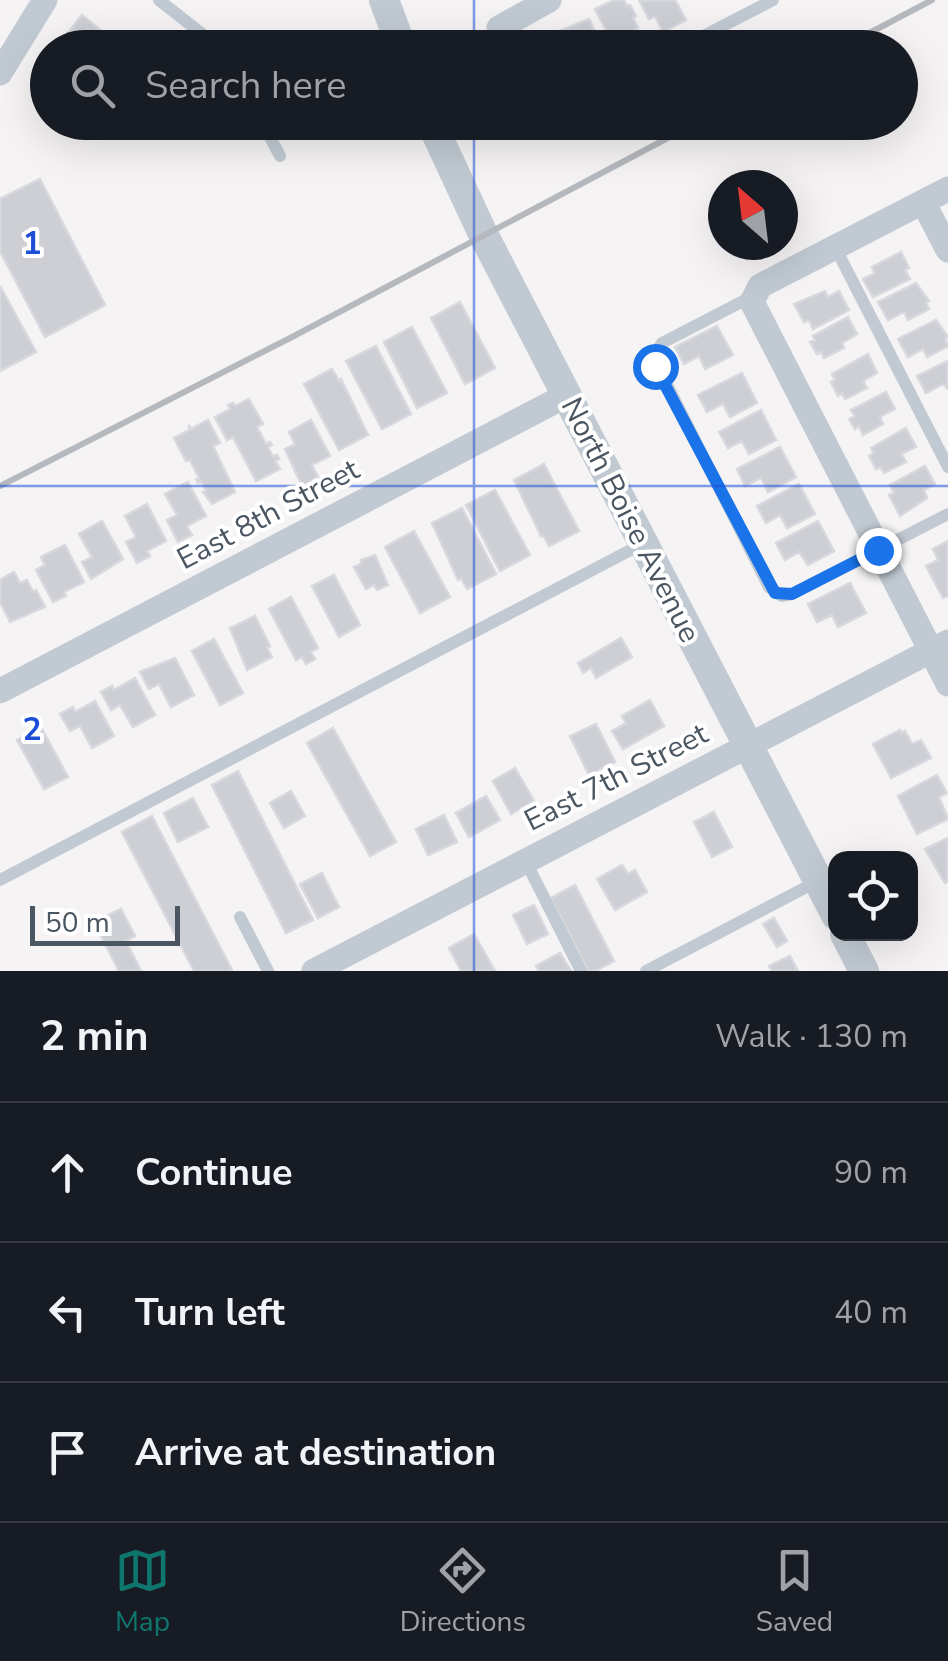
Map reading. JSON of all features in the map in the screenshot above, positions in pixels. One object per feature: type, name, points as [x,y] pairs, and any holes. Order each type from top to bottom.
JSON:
[{"type":"street","points":[[0,73],[45,0]]},
{"type":"street","points":[[384,0],[395,30]]},
{"type":"street","points":[[505,30],[550,0]]},
{"type":"street","name":"North Boise Avenue","points":[[439,140],[483,234],[828,900]]},
{"type":"street","points":[[948,189],[760,286],[753,296],[754,308],[878,550],[939,646],[948,684]]},
{"type":"street","points":[[923,202],[948,250]]},
{"type":"street","name":"East 8th Street","points":[[0,691],[567,395]]},
{"type":"street","name":"East 7th Street","points":[[314,971],[939,646]]},
{"type":"street","points":[[849,941],[864,971]]},
{"type":"lane","points":[[160,0],[198,30]]},
{"type":"lane","points":[[715,30],[773,0]]},
{"type":"lane","points":[[272,140],[280,156]]},
{"type":"lane","points":[[835,247],[948,467]]},
{"type":"lane","points":[[753,296],[662,342],[656,349],[655,366],[775,593],[792,594],[948,514]]},
{"type":"lane","points":[[0,880],[644,544]]},
{"type":"lane","points":[[525,860],[581,971]]},
{"type":"lane","points":[[646,971],[818,882]]},
{"type":"lane","points":[[240,917],[268,971]]},
{"type":"building","points":[[624,0],[636,16],[633,18],[638,28],[606,30],[595,9]]},
{"type":"building","points":[[639,0],[675,0],[686,20],[662,30],[655,16],[649,19]]},
{"type":"building","points":[[82,15],[100,30],[70,30]]},
{"type":"building","points":[[589,19],[594,30],[562,30]]},
{"type":"building","points":[[40,179],[105,305],[45,337],[0,251],[0,199]]},
{"type":"building","points":[[901,252],[910,279],[873,297],[863,279],[875,273],[872,267]]},
{"type":"building","points":[[916,283],[929,301],[929,309],[908,320],[904,312],[888,320],[878,302]]},
{"type":"building","points":[[0,286],[36,352],[0,371]]},
{"type":"building","points":[[825,291],[828,297],[839,291],[849,310],[813,329],[794,304]]},
{"type":"building","points":[[460,302],[495,368],[465,384],[431,318]]},
{"type":"building","points":[[848,317],[857,334],[842,343],[844,348],[824,358],[821,352],[817,354],[810,342],[815,340],[813,336]]},
{"type":"building","points":[[936,320],[948,337],[948,346],[927,357],[923,349],[908,357],[898,339]]},
{"type":"building","points":[[717,326],[733,355],[705,369],[699,356],[684,364],[675,347]]},
{"type":"building","points":[[412,327],[447,393],[417,408],[384,342]]},
{"type":"building","points":[[376,346],[411,414],[382,429],[346,361]]},
{"type":"building","points":[[868,354],[877,373],[863,381],[867,388],[845,399],[842,393],[838,396],[831,382],[835,380],[832,374]]},
{"type":"building","points":[[948,361],[948,389],[943,384],[926,393],[917,376]]},
{"type":"building","points":[[332,369],[341,379],[368,435],[339,450],[304,384]]},
{"type":"building","points":[[742,373],[757,403],[730,417],[723,404],[707,412],[698,395]]},
{"type":"building","points":[[886,392],[895,409],[880,417],[883,424],[863,435],[849,419],[855,416],[851,410]]},
{"type":"building","points":[[249,399],[263,424],[257,427],[266,444],[272,445],[268,447],[273,457],[277,455],[279,459],[275,461],[280,469],[256,481],[233,437],[227,440],[215,417],[230,409],[228,405]]},
{"type":"building","points":[[761,410],[776,440],[749,454],[742,441],[728,448],[719,432]]},
{"type":"building","points":[[208,420],[220,443],[213,446],[235,492],[212,504],[174,438],[189,430],[189,425],[191,429]]},
{"type":"building","points":[[311,420],[330,456],[312,465],[318,477],[302,486],[285,449],[295,444],[289,432]]},
{"type":"building","points":[[906,428],[916,447],[901,454],[906,462],[884,473],[880,467],[876,469],[869,456],[874,453],[871,448]]},
{"type":"building","points":[[780,447],[796,477],[768,492],[761,478],[745,486],[737,469]]},
{"type":"building","points":[[544,464],[579,531],[549,546],[514,480]]},
{"type":"building","points":[[925,466],[935,484],[924,490],[927,498],[900,516],[889,495],[894,493],[890,485]]},
{"type":"building","points":[[188,482],[206,516],[187,526],[192,535],[178,542],[167,520],[177,515],[165,494]]},
{"type":"building","points":[[799,484],[815,514],[787,528],[780,515],[766,523],[757,506]]},
{"type":"building","points":[[495,490],[530,555],[500,571],[466,505]]},
{"type":"building","points":[[147,504],[166,541],[147,551],[150,556],[137,563],[126,542],[136,537],[125,516]]},
{"type":"building","points":[[462,508],[496,574],[467,589],[461,578],[458,580],[432,523]]},
{"type":"building","points":[[102,521],[123,559],[91,579],[82,562],[92,557],[79,534]]},
{"type":"building","points":[[818,521],[834,551],[808,565],[799,552],[785,560],[776,543]]},
{"type":"building","points":[[414,531],[450,597],[420,613],[385,547]]},
{"type":"building","points":[[948,541],[948,596],[943,598],[926,566],[938,560],[933,549]]},
{"type":"building","points":[[65,545],[84,582],[53,602],[36,570],[45,565],[41,557]]},
{"type":"building","points":[[375,555],[388,585],[366,589],[354,567]]},
{"type":"building","points":[[14,572],[20,583],[27,580],[33,592],[36,590],[45,607],[10,622],[0,602],[0,580]]},
{"type":"building","points":[[334,575],[360,625],[339,637],[312,586]]},
{"type":"building","points":[[850,583],[866,613],[838,627],[832,615],[817,622],[808,604]]},
{"type":"building","points":[[291,597],[318,648],[311,652],[315,659],[306,664],[302,657],[296,660],[269,609]]},
{"type":"building","points":[[255,616],[272,657],[247,670],[230,628]]},
{"type":"building","points":[[621,638],[632,657],[596,678],[591,668],[583,673],[578,663]]},
{"type":"building","points":[[214,639],[243,693],[220,705],[192,651]]},
{"type":"building","points":[[175,658],[194,695],[171,707],[159,684],[149,689],[140,672]]},
{"type":"building","points":[[135,678],[155,715],[133,727],[120,705],[111,710],[101,692],[112,686],[114,690]]},
{"type":"building","points":[[650,700],[664,726],[623,749],[612,731],[626,723],[622,716]]},
{"type":"building","points":[[95,701],[114,736],[92,748],[80,726],[70,731],[60,714],[73,707],[75,712]]},
{"type":"building","points":[[596,724],[615,762],[589,775],[570,736]]},
{"type":"building","points":[[41,727],[68,777],[44,789],[17,740]]},
{"type":"building","points":[[333,728],[396,842],[370,856],[307,743]]},
{"type":"building","points":[[905,731],[912,744],[921,740],[931,758],[891,778],[873,744]]},
{"type":"building","points":[[515,768],[534,801],[511,814],[493,781]]},
{"type":"building","points":[[238,771],[313,920],[286,933],[212,785]]},
{"type":"building","points":[[937,775],[947,793],[939,797],[948,819],[917,834],[898,796]]},
{"type":"building","points":[[291,791],[305,816],[284,828],[270,803]]},
{"type":"building","points":[[486,796],[500,820],[469,837],[456,813]]},
{"type":"building","points":[[193,798],[208,827],[178,842],[164,813]]},
{"type":"building","points":[[714,812],[732,847],[712,857],[694,822]]},
{"type":"building","points":[[444,815],[457,842],[428,855],[416,829]]},
{"type":"building","points":[[152,816],[231,971],[194,971],[122,832]]},
{"type":"building","points":[[948,838],[948,881],[945,883],[925,849]]},
{"type":"building","points":[[622,865],[628,874],[635,870],[647,892],[615,910],[597,879]]},
{"type":"building","points":[[322,873],[339,907],[318,918],[300,884]]},
{"type":"building","points":[[575,885],[614,961],[595,971],[588,971],[551,898]]},
{"type":"building","points":[[534,905],[548,934],[527,944],[513,915]]},
{"type":"building","points":[[121,909],[135,936],[126,941],[141,971],[119,971],[94,922]]},
{"type":"building","points":[[774,918],[787,941],[777,947],[763,924]]},
{"type":"building","points":[[474,934],[495,971],[461,971],[449,948]]},
{"type":"building","points":[[560,953],[571,971],[539,971],[536,966]]},
{"type":"building","points":[[790,956],[798,971],[772,971],[769,966]]},
{"type":"railway","points":[[875,30],[932,0]]},
{"type":"railway","points":[[0,486],[664,140]]},
{"type":"route","points":[[655,366],[775,593],[792,594],[878,550]]}]
